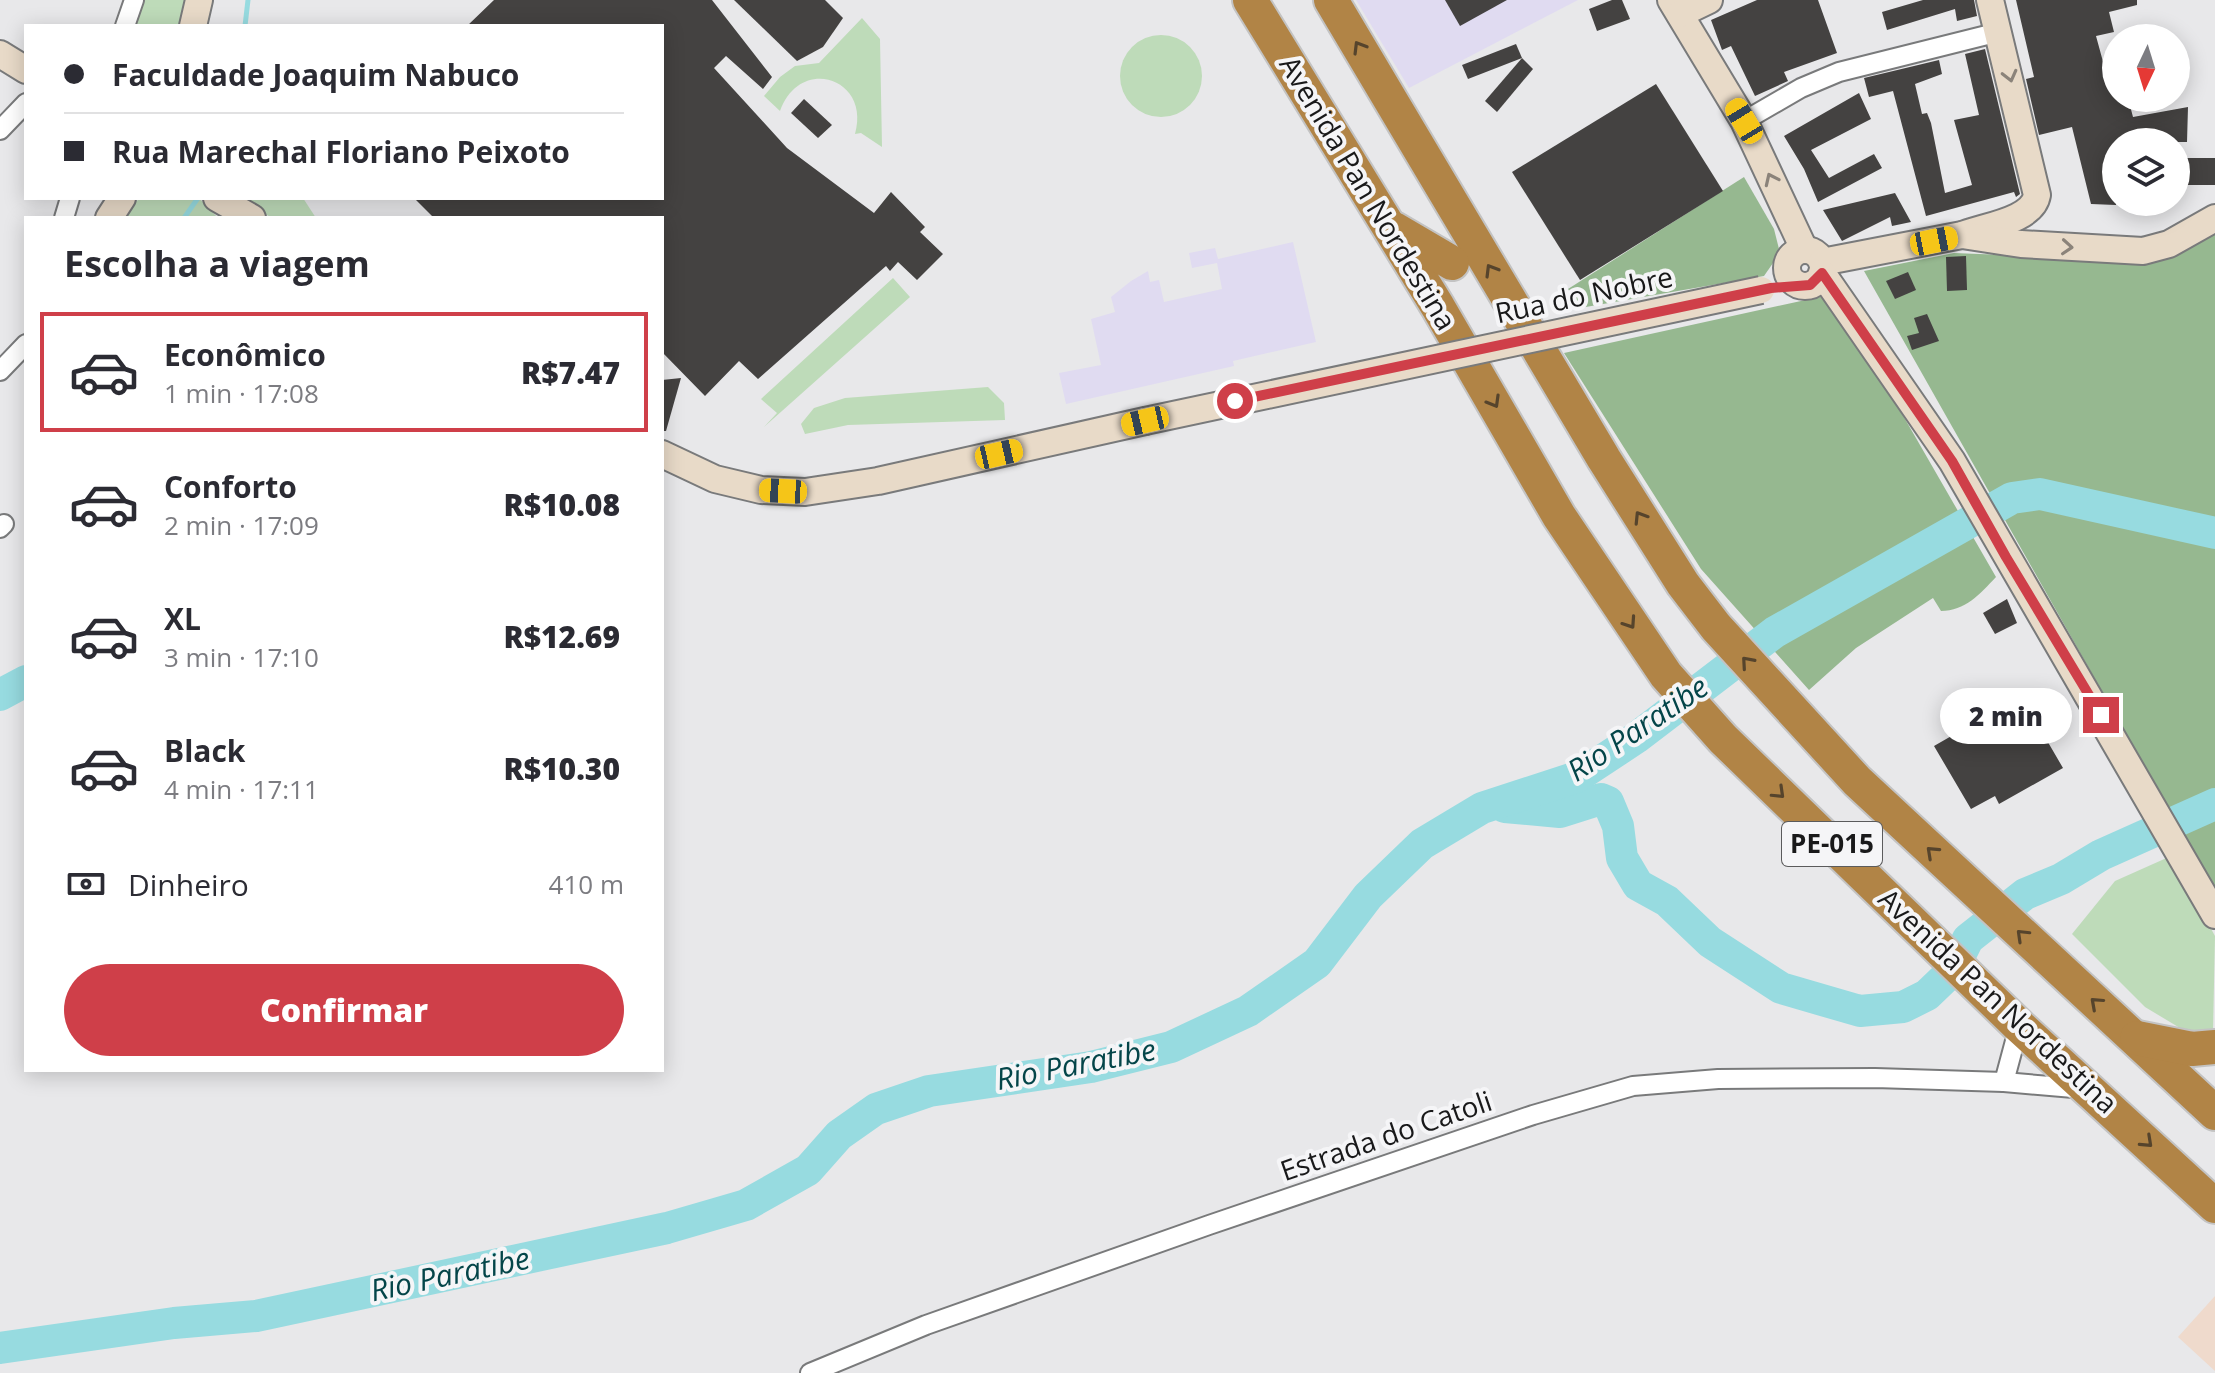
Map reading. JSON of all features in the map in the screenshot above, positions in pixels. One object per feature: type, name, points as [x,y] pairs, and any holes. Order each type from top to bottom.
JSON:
[{"type":"highway","name":"Avenida Pan Nordestina","points":[[1250,0],[1390,227],[1559,516],[1666,675],[1723,739],[2013,1020],[2215,1206]]},
{"type":"highway","name":"PE-015","points":[[1331,0],[1604,459],[1675,573],[1716,627],[1857,781],[2215,1113]]},
{"type":"highway","points":[[1390,227],[1452,263]]},
{"type":"highway","points":[[2135,1037],[2192,1049],[2215,1047]]},
{"type":"main road","points":[[193,24],[199,0]]},
{"type":"main road","points":[[1709,0],[1676,7],[1744,121],[1808,267],[1952,461],[2215,915]]},
{"type":"main road","points":[[1962,235],[2027,212],[2035,204],[2037,185],[1990,0]]},
{"type":"main road","points":[[0,54],[24,69]]},
{"type":"main road","points":[[222,200],[249,216]]},
{"type":"main road","points":[[2011,218],[2021,244]]},
{"type":"main road","points":[[1962,235],[2021,244],[2143,251],[2169,244],[2215,218]]},
{"type":"main road","name":"Rua do Nobre","points":[[664,455],[715,479],[761,490],[805,492],[878,481],[1766,289],[1808,267],[1962,235]]},
{"type":"street","points":[[126,24],[134,0]]},
{"type":"street","points":[[1744,121],[1801,88],[1839,72],[1999,32]]},
{"type":"street","points":[[1,132],[24,105]]},
{"type":"street","points":[[0,371],[24,348]]},
{"type":"street","points":[[2004,1082],[2013,1020]]},
{"type":"street","name":"Estrada do Catoli","points":[[810,1373],[971,1309],[1603,1092],[1661,1081],[1875,1078],[2004,1082],[2091,1090]]},
{"type":"shaded area","points":[[1356,0],[1578,0],[1409,88]]},
{"type":"shaded area","points":[[1293,242],[1316,342],[1233,361],[1234,366],[1066,404],[1059,373],[1101,365],[1091,319],[1115,312],[1111,297],[1131,281],[1148,271],[1150,282],[1159,280],[1164,302],[1222,289],[1217,263],[1192,268],[1189,253],[1215,248],[1218,259]]},
{"type":"shaded area","points":[[2215,1296],[2215,1371],[2178,1337]]},
{"type":"green space","points":[[141,0],[199,0],[193,24],[134,24]]},
{"type":"green space","points":[[862,18],[880,39],[882,147],[861,133],[855,134],[857,115],[853,99],[844,87],[831,80],[817,79],[802,83],[790,94],[780,111],[764,96],[780,77],[795,66],[819,63]]},
{"type":"green space","points":[[1161,35],[1177,38],[1190,47],[1199,60],[1202,76],[1199,92],[1190,105],[1177,114],[1161,117],[1145,114],[1132,105],[1123,92],[1120,76],[1123,60],[1132,47],[1145,38]]},
{"type":"green space","points":[[1744,177],[1774,229],[1780,253],[1764,276],[1580,308],[1568,289]]},
{"type":"green space","points":[[138,200],[201,200],[216,216],[121,216],[125,209]]},
{"type":"green space","points":[[242,200],[304,200],[315,216],[269,216]]},
{"type":"green space","points":[[2215,230],[2215,891],[1864,271],[1954,253],[2154,261]]},
{"type":"green space","points":[[893,278],[910,297],[764,427],[777,413],[761,399]]},
{"type":"green space","points":[[1833,294],[1996,577],[1978,595],[1957,608],[1941,611],[1933,598],[1856,648],[1809,690],[1701,569],[1564,353]]},
{"type":"green space","points":[[988,387],[1004,403],[1005,420],[848,425],[805,434],[801,424],[814,408],[845,398]]},
{"type":"green space","points":[[2171,856],[2215,936],[2213,1033],[2185,1031],[2145,1007],[2072,934],[2115,881]]},
{"type":"building","points":[[494,0],[712,0],[772,77],[763,89],[726,56],[714,68],[787,148],[874,213],[891,192],[925,227],[920,232],[943,254],[917,280],[898,262],[890,271],[886,266],[758,379],[739,361],[705,396],[664,354],[664,216],[432,216],[416,200],[664,200],[664,24],[469,24]]},
{"type":"building","points":[[734,0],[825,0],[843,18],[823,47],[797,61]]},
{"type":"building","points":[[1445,0],[1507,0],[1460,26]]},
{"type":"building","points":[[1612,0],[1622,0],[1630,19],[1597,31],[1589,9]]},
{"type":"building","points":[[1757,0],[1818,0],[1837,53],[1784,72],[1788,81],[1755,96],[1731,46],[1722,50],[1711,20]]},
{"type":"building","points":[[1923,0],[1974,0],[1977,16],[1957,21],[1955,9],[1887,30],[1882,12]]},
{"type":"building","points":[[2016,0],[2137,0],[2137,5],[2109,12],[2112,24],[2102,24],[2102,35],[2096,36],[2102,58],[2102,112],[2132,112],[2133,117],[2160,112],[2188,112],[2187,128],[2102,128],[2102,204],[2091,204],[2072,127],[2039,135],[2026,79],[2034,77]]},
{"type":"building","points":[[1516,44],[1522,58],[1468,79],[1462,65]]},
{"type":"building","points":[[1985,49],[2020,194],[2016,197],[2014,192],[1926,216],[1893,91],[1869,97],[1864,78],[1939,60],[1942,74],[1915,84],[1922,114],[1927,113],[1931,123],[1945,193],[1972,185],[1954,120],[1979,115],[1965,54]]},
{"type":"building","points":[[1522,58],[1533,69],[1497,112],[1485,101]]},
{"type":"building","points":[[1656,84],[1723,191],[1580,280],[1512,172]]},
{"type":"building","points":[[1859,93],[1871,119],[1811,150],[1829,178],[1874,154],[1882,168],[1818,202],[1804,169],[1784,136]]},
{"type":"building","points":[[804,99],[832,125],[818,138],[791,113]]},
{"type":"building","points":[[2190,158],[2215,158],[2215,185],[2190,185]]},
{"type":"building","points":[[1895,193],[1911,222],[1892,226],[1890,217],[1842,241],[1823,210]]},
{"type":"building","points":[[1966,256],[1967,290],[1947,291],[1946,257]]},
{"type":"building","points":[[1908,272],[1916,290],[1895,299],[1886,281]]},
{"type":"building","points":[[1927,314],[1939,341],[1912,350],[1907,336],[1919,333],[1914,318]]},
{"type":"building","points":[[681,378],[666,431],[664,431],[664,380]]},
{"type":"building","points":[[2007,599],[2017,623],[1995,634],[1983,613]]},
{"type":"building","points":[[2021,696],[2063,768],[1999,804],[1995,796],[1971,809],[1934,746]]},
{"type":"waterway","points":[[245,24],[248,0]]},
{"type":"waterway","points":[[185,216],[197,200]]},
{"type":"waterway","name":"Rio Paratibe","points":[[0,1348],[174,1323],[256,1316],[667,1228],[746,1205],[808,1170],[839,1135],[876,1109],[929,1091],[1091,1067],[1171,1047],[1248,1011],[1317,963],[1368,896],[1422,844],[1482,808],[1577,777],[1636,738],[1775,632],[2012,498],[2040,494],[2215,533]]},
{"type":"waterway","name":"Rio Paratibe","points":[[0,695],[24,682]]},
{"type":"waterway","points":[[1505,807],[1560,812],[1601,799],[1608,802],[1618,826],[1622,858],[1638,885],[1667,901],[1710,942],[1781,988],[1860,1011],[1903,1007],[1927,995],[1952,971],[1968,939],[2025,894],[2061,879],[2101,855],[2215,804]]},
{"type":"route","points":[[1235,401],[1771,288],[1810,285],[1822,273],[1952,461],[2101,715]]}]
